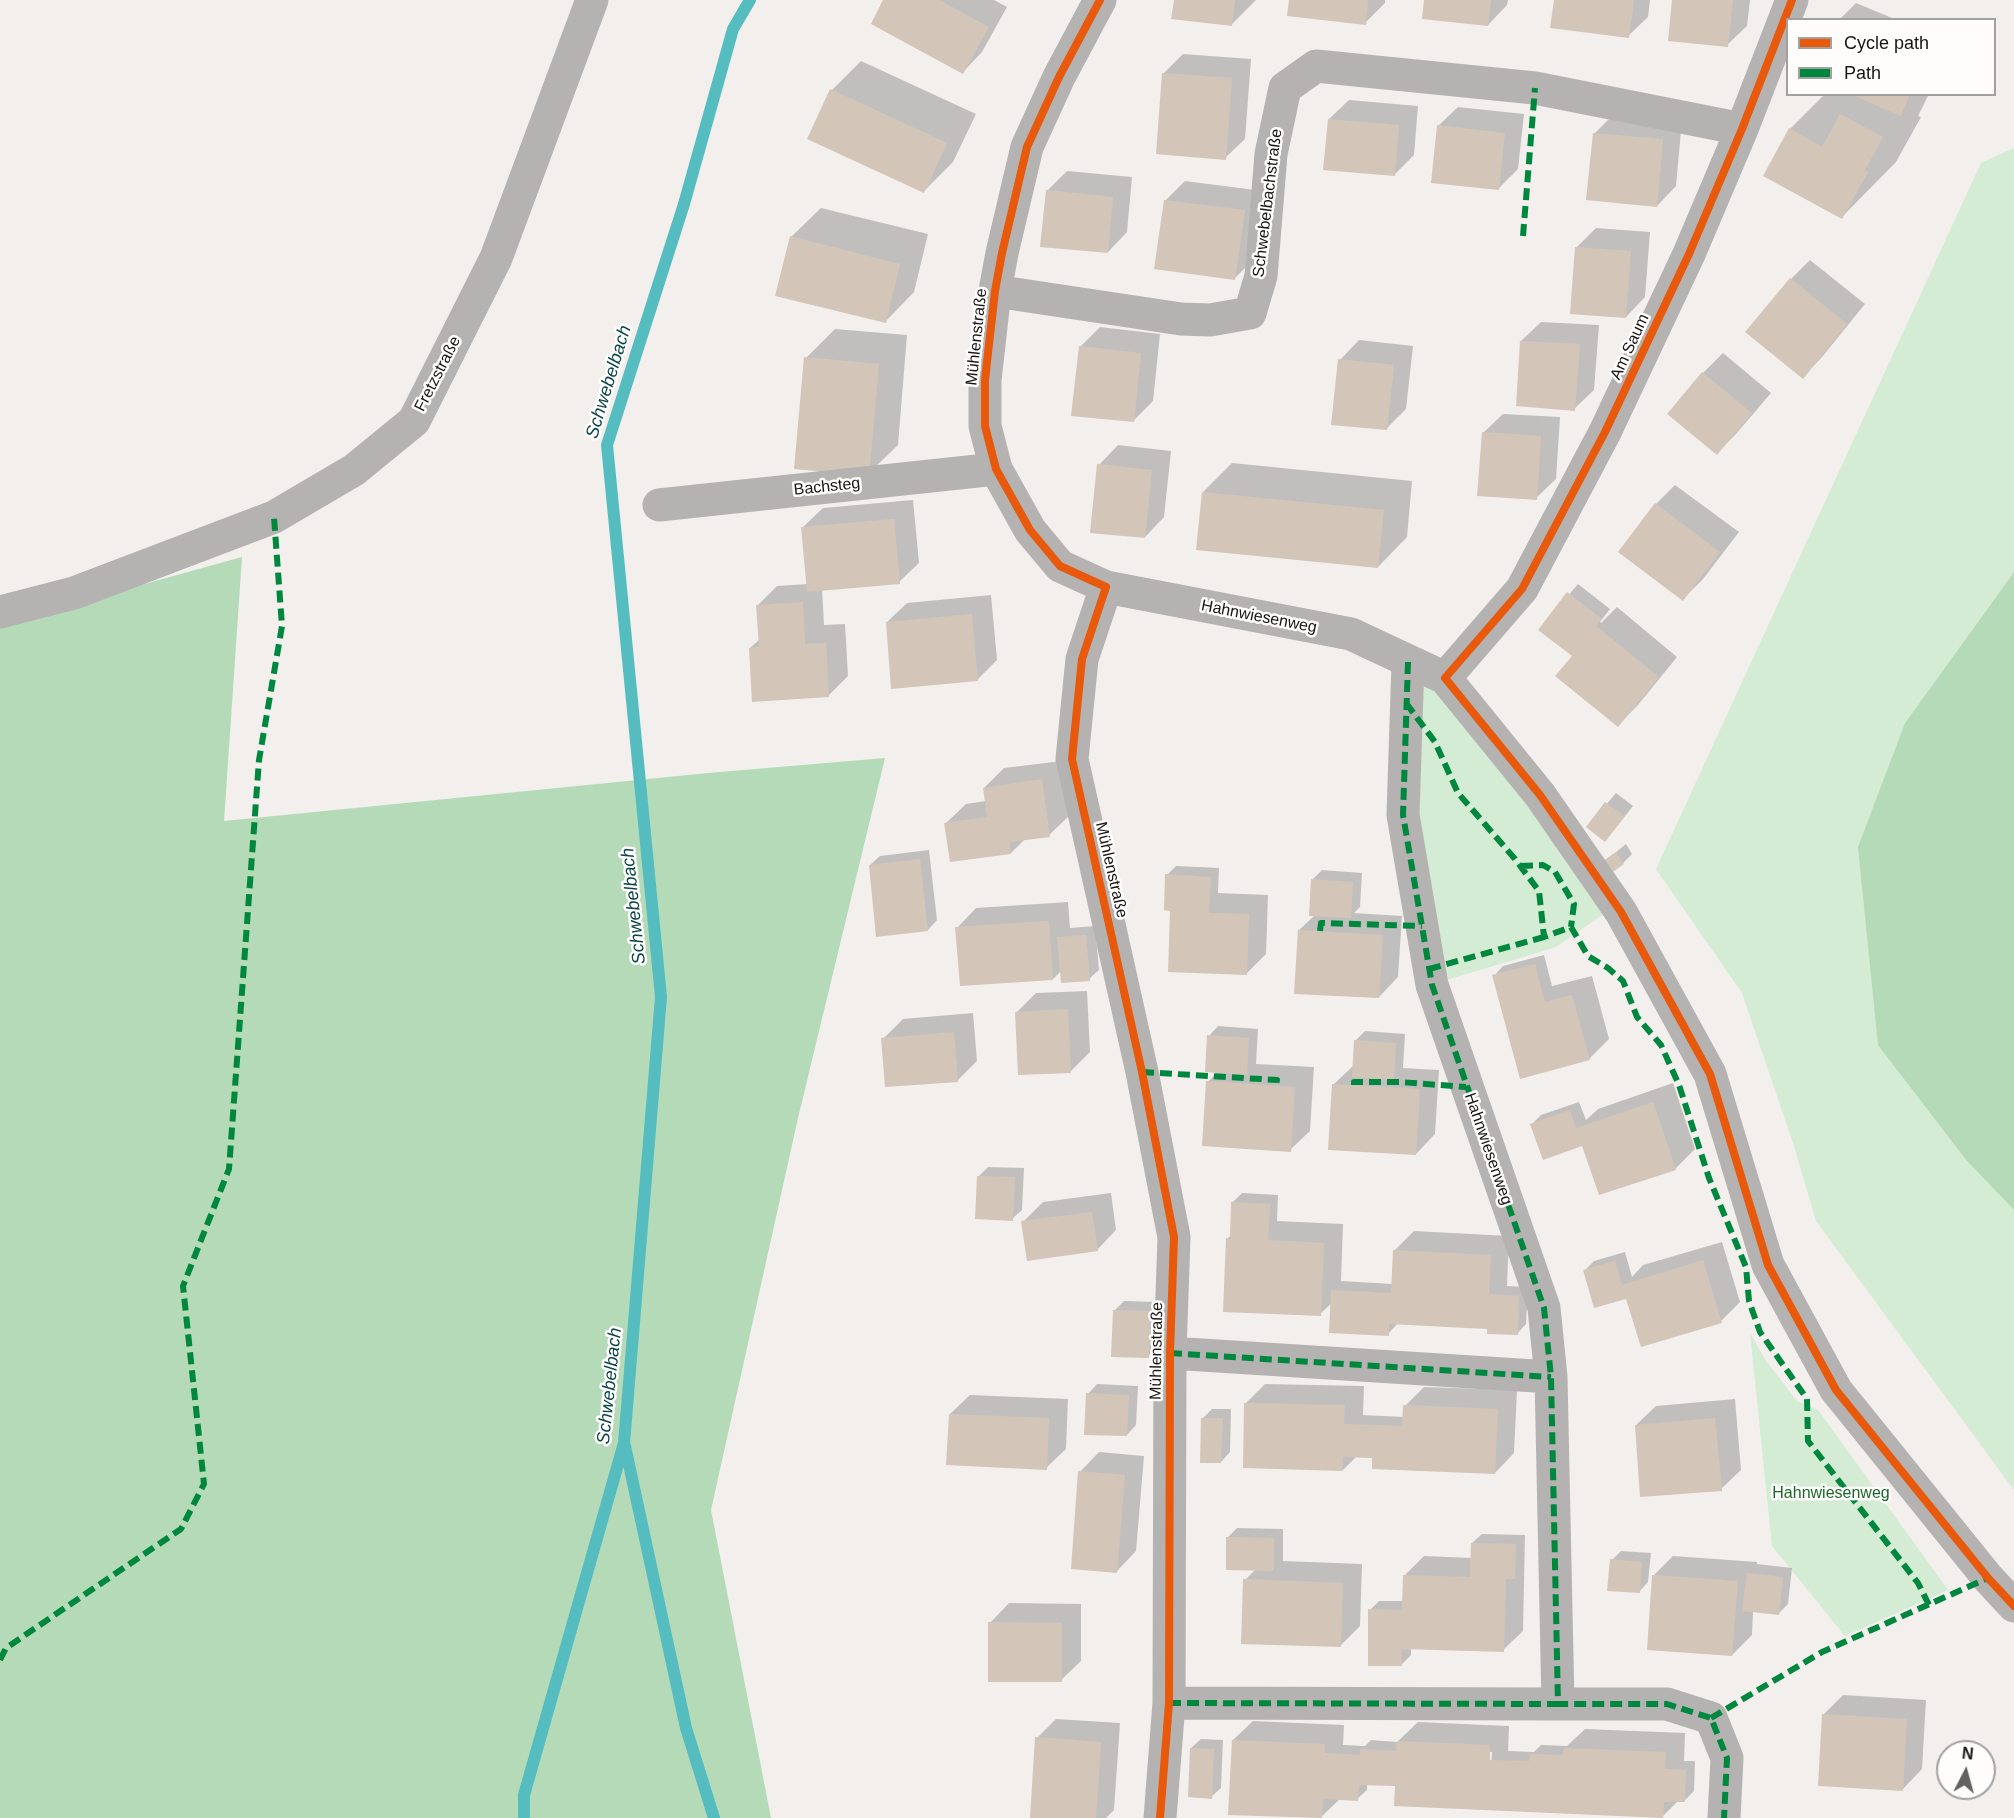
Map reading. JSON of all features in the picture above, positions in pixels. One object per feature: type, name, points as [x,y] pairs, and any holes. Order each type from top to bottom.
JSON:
[{"type":"street","name":"Fretzstraße","points":[[0,612],[74,593],[274,517],[354,470],[414,421],[496,258],[592,0]]},
{"type":"street","name":"Mühlenstraße","points":[[1100,0],[1059,77],[1027,147],[995,291],[985,380],[985,426],[996,470],[1030,530],[1060,566],[1106,587],[1082,659],[1072,759],[1142,1072],[1174,1237],[1170,1353],[1169,1703],[1160,1818]]},
{"type":"street","name":"Am Saum","points":[[1445,678],[1522,589],[1605,432],[1689,254],[1742,129],[1792,0]]},
{"type":"street","name":"Schwebelbachstraße","points":[[995,291],[1181,319],[1210,320],[1250,314],[1261,276],[1271,154],[1285,88],[1316,66],[1535,88],[1742,129]]},
{"type":"street","name":"Bachsteg","points":[[659,505],[996,470]]},
{"type":"street","name":"Hahnwiesenweg","points":[[1106,587],[1351,634],[1445,678]]},
{"type":"street","name":"Hahnwiesenweg","points":[[1408,662],[1403,815],[1432,985],[1544,1308],[1551,1377],[1558,1704]]},
{"type":"street","points":[[1445,678],[1540,795],[1621,912],[1705,1064],[1768,1265],[1836,1390],[1981,1569],[2014,1606]]},
{"type":"street","name":"Mühlenstraße","points":[[1170,1353],[1551,1377]]},
{"type":"street","points":[[1169,1703],[1667,1704],[1711,1718],[1727,1758],[1724,1818]]},
{"type":"green space","points":[[2014,148],[2014,572],[1905,723],[1967,1161],[2014,1210],[2014,1490],[1816,1221],[1794,1146],[1742,993],[1656,869],[1981,163]]},
{"type":"green space","points":[[242,557],[224,821],[708,773],[885,758],[798,1118],[711,1510],[771,1818],[0,1818],[0,624]]},
{"type":"green space","points":[[2014,572],[2014,1210],[1967,1161],[1878,1045],[1858,847],[1905,723]]},
{"type":"green space","points":[[1412,671],[1441,685],[1605,913],[1556,947],[1437,983],[1408,813]]},
{"type":"green space","points":[[1750,1333],[1766,1361],[1797,1401],[1818,1410],[1948,1590],[1845,1636],[1772,1546]]},
{"type":"building","points":[[883,0],[939,0],[989,27],[963,74],[871,24]]},
{"type":"building","points":[[1174,0],[1235,0],[1232,26],[1171,19]]},
{"type":"building","points":[[1289,0],[1368,0],[1366,25],[1287,16]]},
{"type":"building","points":[[1424,0],[1491,0],[1488,26],[1422,19]]},
{"type":"building","points":[[1554,0],[1634,0],[1629,38],[1550,28]]},
{"type":"building","points":[[1672,0],[1733,0],[1728,47],[1668,41]]},
{"type":"building","points":[[1162,73],[1232,78],[1226,160],[1156,154]]},
{"type":"building","points":[[830,89],[947,143],[924,193],[807,139]]},
{"type":"building","points":[[1855,96],[1909,96],[1901,116]]},
{"type":"building","points":[[1840,114],[1883,137],[1865,170],[1868,172],[1842,219],[1763,176],[1789,128],[1822,147]]},
{"type":"building","points":[[1328,119],[1399,125],[1395,176],[1323,170]]},
{"type":"building","points":[[1437,125],[1505,133],[1499,190],[1431,183]]},
{"type":"building","points":[[1593,133],[1663,139],[1657,207],[1586,200]]},
{"type":"building","points":[[1046,190],[1113,197],[1108,253],[1040,247]]},
{"type":"building","points":[[1164,200],[1245,210],[1235,280],[1154,269]]},
{"type":"building","points":[[790,236],[900,264],[886,323],[775,296]]},
{"type":"building","points":[[1575,247],[1631,251],[1626,318],[1570,314]]},
{"type":"building","points":[[1790,278],[1847,324],[1803,379],[1745,332]]},
{"type":"building","points":[[1520,341],[1580,344],[1575,411],[1516,406]]},
{"type":"building","points":[[1079,346],[1141,353],[1134,422],[1071,416]]},
{"type":"building","points":[[804,357],[879,364],[869,476],[794,469]]},
{"type":"building","points":[[1338,359],[1394,365],[1387,430],[1331,425]]},
{"type":"building","points":[[1702,372],[1752,413],[1717,455],[1667,414]]},
{"type":"building","points":[[1482,432],[1541,436],[1537,500],[1477,496]]},
{"type":"building","points":[[1097,464],[1152,470],[1145,538],[1090,533]]},
{"type":"building","points":[[1202,492],[1384,510],[1378,568],[1196,550]]},
{"type":"building","points":[[1655,503],[1720,552],[1683,601],[1618,552]]},
{"type":"building","points":[[894,519],[900,584],[807,592],[801,527]]},
{"type":"building","points":[[1567,592],[1602,619],[1596,626],[1659,677],[1618,727],[1555,676],[1572,656],[1538,630]]},
{"type":"building","points":[[803,602],[805,644],[826,643],[829,697],[752,702],[749,648],[759,647],[756,605]]},
{"type":"building","points":[[972,614],[978,681],[891,689],[886,622]]},
{"type":"building","points":[[1042,779],[1050,837],[1010,842],[1011,854],[950,862],[944,823],[987,817],[983,788]]},
{"type":"building","points":[[1605,802],[1625,816],[1605,842],[1586,827]]},
{"type":"building","points":[[1616,852],[1624,864],[1611,873],[1603,861]]},
{"type":"building","points":[[920,859],[928,931],[876,937],[869,865]]},
{"type":"building","points":[[1165,874],[1211,877],[1209,913],[1249,914],[1247,975],[1168,972],[1170,911],[1164,910]]},
{"type":"building","points":[[1311,879],[1353,882],[1351,918],[1309,916]]},
{"type":"building","points":[[1049,921],[1053,980],[960,986],[955,927]]},
{"type":"building","points":[[1298,930],[1383,935],[1379,998],[1294,994]]},
{"type":"building","points":[[1086,935],[1090,981],[1061,983],[1057,937]]},
{"type":"building","points":[[1535,964],[1545,1002],[1572,995],[1590,1060],[1520,1079],[1492,975]]},
{"type":"building","points":[[1068,1009],[1071,1073],[1018,1075],[1015,1012]]},
{"type":"building","points":[[954,1032],[958,1082],[885,1087],[881,1038]]},
{"type":"building","points":[[1207,1035],[1249,1038],[1247,1075],[1205,1072]]},
{"type":"building","points":[[1354,1040],[1396,1043],[1394,1080],[1352,1077]]},
{"type":"building","points":[[1206,1081],[1295,1087],[1291,1152],[1202,1146]]},
{"type":"building","points":[[1332,1084],[1420,1089],[1416,1155],[1328,1150]]},
{"type":"building","points":[[1653,1102],[1676,1170],[1599,1195],[1582,1146],[1543,1160],[1530,1124],[1570,1110],[1576,1128]]},
{"type":"building","points":[[977,1176],[1015,1177],[1013,1221],[975,1219]]},
{"type":"building","points":[[1231,1202],[1270,1204],[1268,1240],[1324,1243],[1321,1316],[1223,1312],[1226,1238],[1230,1239]]},
{"type":"building","points":[[1092,1212],[1098,1251],[1027,1261],[1021,1221]]},
{"type":"building","points":[[1393,1250],[1491,1255],[1489,1294],[1519,1296],[1518,1335],[1487,1334],[1487,1329],[1389,1324],[1389,1336],[1329,1333],[1331,1290],[1391,1293]]},
{"type":"building","points":[[1703,1260],[1722,1323],[1641,1347],[1626,1299],[1594,1308],[1583,1270],[1615,1261],[1622,1285]]},
{"type":"building","points":[[1113,1310],[1150,1311],[1149,1358],[1111,1357]]},
{"type":"building","points":[[1086,1393],[1129,1395],[1127,1436],[1084,1435]]},
{"type":"building","points":[[1244,1403],[1345,1405],[1344,1424],[1402,1426],[1403,1405],[1498,1409],[1495,1474],[1372,1469],[1372,1458],[1343,1457],[1343,1471],[1243,1468]]},
{"type":"building","points":[[949,1414],[1049,1418],[1047,1470],[946,1465]]},
{"type":"building","points":[[1201,1418],[1223,1418],[1221,1463],[1200,1463]]},
{"type":"building","points":[[1715,1418],[1722,1491],[1640,1497],[1635,1425]]},
{"type":"building","points":[[1078,1471],[1125,1475],[1117,1573],[1071,1569]]},
{"type":"building","points":[[1226,1537],[1274,1538],[1274,1571],[1226,1570]]},
{"type":"building","points":[[1471,1543],[1516,1544],[1515,1579],[1506,1579],[1504,1652],[1402,1649],[1402,1666],[1368,1666],[1368,1609],[1402,1610],[1403,1575],[1470,1577]]},
{"type":"building","points":[[1610,1559],[1642,1562],[1640,1593],[1607,1591]]},
{"type":"building","points":[[1747,1573],[1783,1577],[1779,1615],[1742,1611]]},
{"type":"building","points":[[1652,1575],[1738,1581],[1732,1656],[1647,1650]]},
{"type":"building","points":[[1243,1579],[1343,1583],[1341,1647],[1241,1644]]},
{"type":"building","points":[[988,1622],[1062,1623],[1062,1682],[988,1682]]},
{"type":"building","points":[[1822,1714],[1907,1719],[1903,1791],[1818,1786]]},
{"type":"building","points":[[1035,1737],[1101,1742],[1096,1818],[1030,1818]]},
{"type":"building","points":[[1232,1740],[1325,1744],[1325,1753],[1360,1755],[1360,1749],[1396,1751],[1397,1741],[1490,1745],[1490,1760],[1529,1761],[1530,1754],[1563,1755],[1564,1748],[1666,1752],[1665,1769],[1686,1770],[1685,1802],[1664,1802],[1663,1818],[1394,1806],[1395,1786],[1359,1785],[1358,1801],[1323,1799],[1322,1818],[1228,1815]]},
{"type":"building","points":[[1190,1748],[1214,1749],[1212,1799],[1188,1797]]},
{"type":"waterway","name":"Schwebelbach","points":[[524,1818],[524,1795],[624,1443],[661,997],[607,445],[684,204],[733,29],[750,0]]},
{"type":"waterway","points":[[625,1446],[686,1728],[714,1818]]},
{"type":"marked path","points":[[1523,236],[1535,88]]},
{"type":"marked path","points":[[0,1660],[6,1648],[181,1529],[204,1484],[183,1286],[229,1169],[259,760],[282,626],[274,517]]},
{"type":"marked path","points":[[1408,662],[1403,815],[1432,985],[1544,1308],[1551,1377],[1558,1704],[1667,1704],[1711,1718],[1727,1758],[1724,1818]]},
{"type":"marked path","points":[[1406,703],[1435,742],[1458,793],[1515,859],[1539,891],[1544,937],[1571,927],[1588,956],[1608,968],[1623,981],[1637,1017],[1661,1045],[1679,1085],[1709,1178],[1746,1267],[1749,1301],[1760,1332],[1807,1399],[1808,1441],[1918,1583],[1929,1605]]},
{"type":"marked path","points":[[1521,866],[1543,865],[1555,872],[1574,904],[1571,927]]},
{"type":"marked path","points":[[1320,931],[1321,923],[1422,926]]},
{"type":"marked path","points":[[1429,969],[1544,937]]},
{"type":"marked path","points":[[1142,1072],[1277,1080],[1276,1085]]},
{"type":"marked path","points":[[1354,1085],[1354,1082],[1400,1082],[1466,1087]]},
{"type":"marked path","points":[[1170,1353],[1551,1377]]},
{"type":"marked path","points":[[1711,1718],[1822,1652],[1988,1578]]},
{"type":"marked path","points":[[1169,1703],[1558,1704]]},
{"type":"cycle path","points":[[1100,0],[1059,77],[1027,147],[995,291],[985,380],[985,426],[996,469],[1030,530],[1060,566],[1106,587],[1082,659],[1072,759],[1142,1072],[1174,1237],[1170,1353],[1169,1703],[1160,1818]]},
{"type":"cycle path","points":[[1792,0],[1742,129],[1689,254],[1605,432],[1522,589],[1445,678],[1540,795],[1621,912],[1710,1074],[1768,1265],[1836,1390],[1988,1578],[2014,1606]]}]
